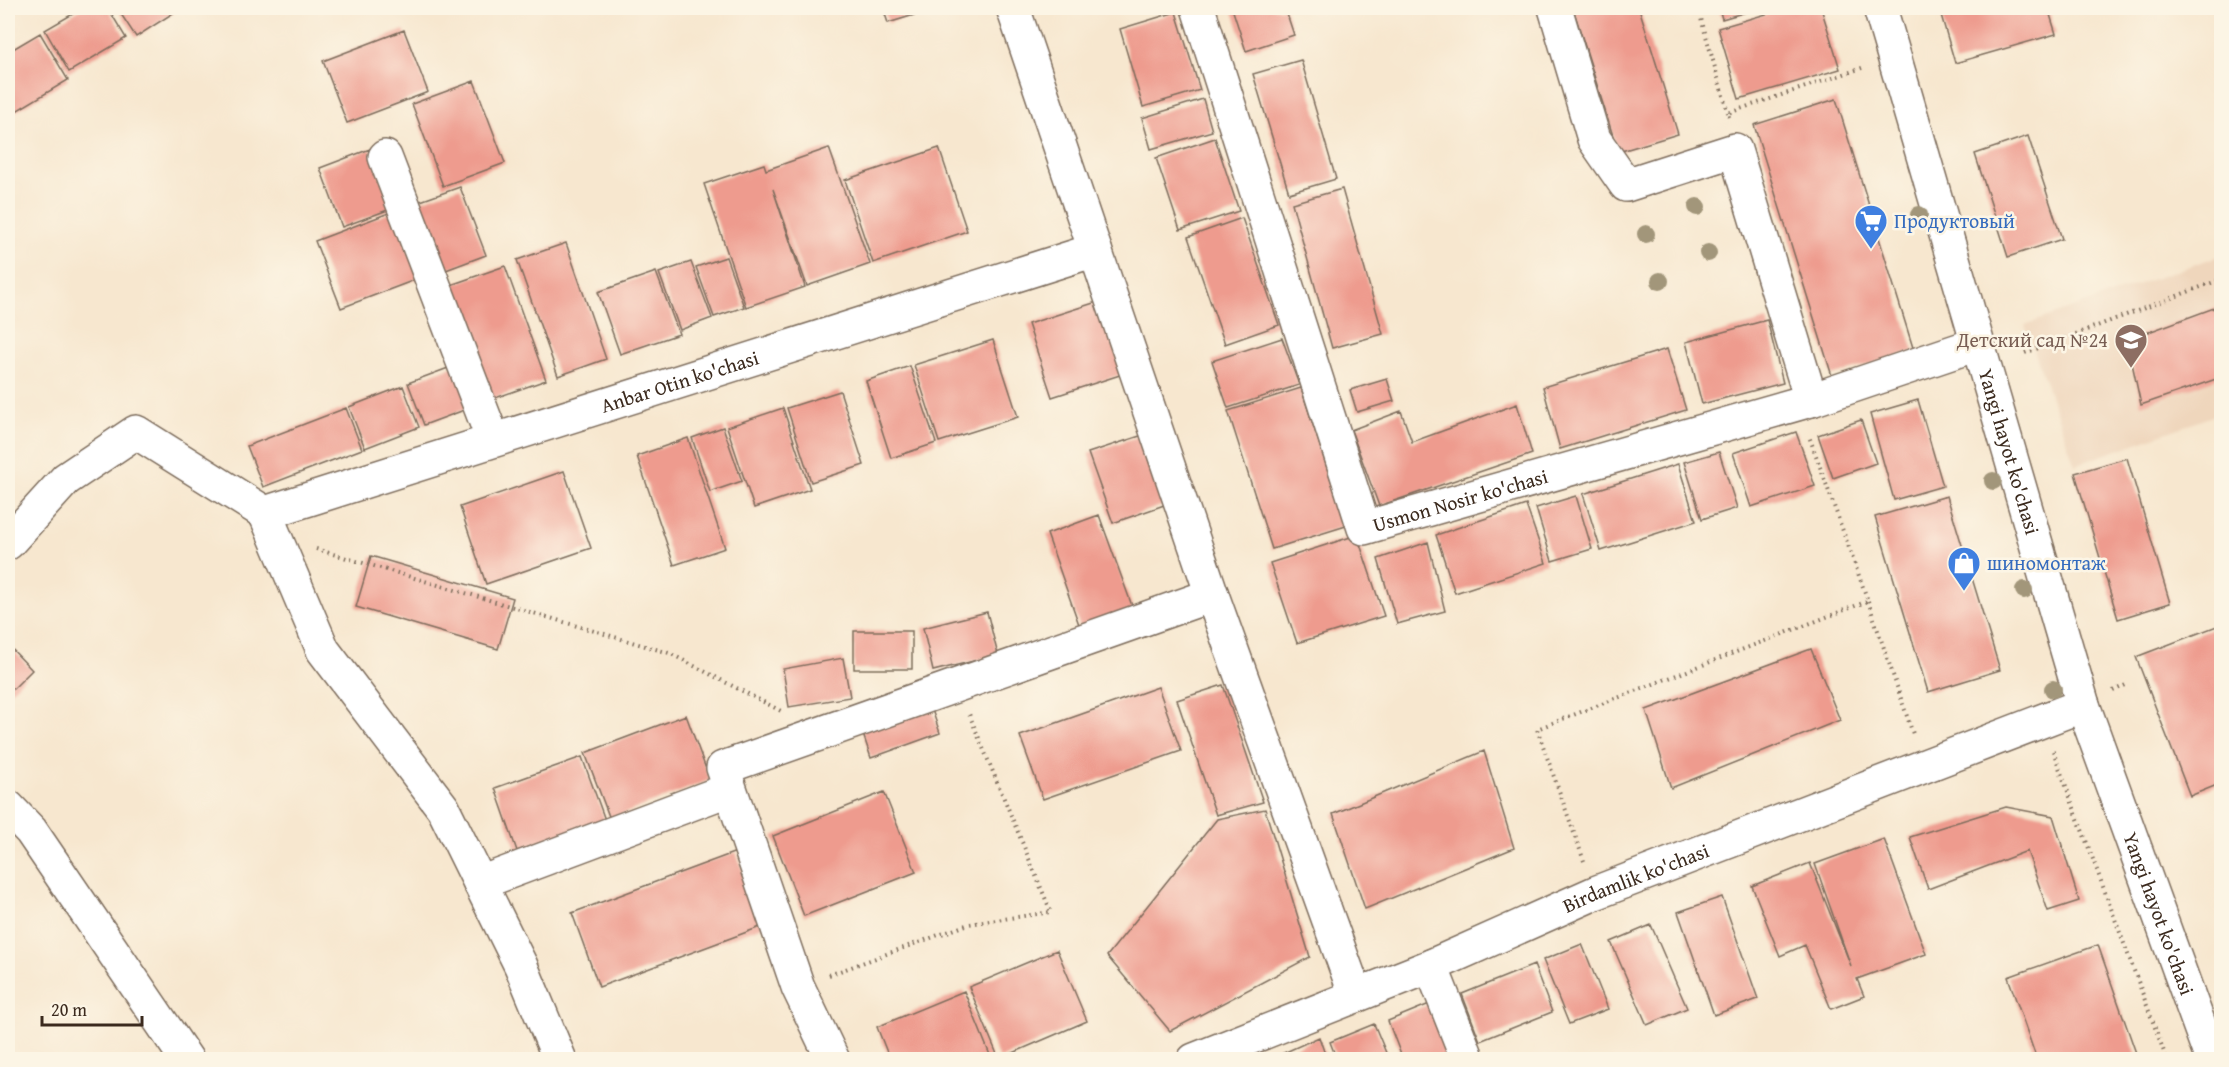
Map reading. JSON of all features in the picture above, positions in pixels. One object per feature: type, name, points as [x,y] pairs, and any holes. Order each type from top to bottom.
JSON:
[{"type":"street","points":[[1013,8],[1212,595],[1356,996]]},
{"type":"street","name":"Usmon Nosir ko'chasi","points":[[1198,8],[1364,528],[1805,402],[1977,344]]},
{"type":"street","points":[[1555,8],[1594,139],[1626,185],[1735,150],[1805,402]]},
{"type":"street","name":"Yangi hayot ko'chasi","points":[[1880,8],[2082,705],[2212,1059]]},
{"type":"street","points":[[385,157],[493,440]]},
{"type":"street","name":"Anbar Otin ko'chasi","points":[[270,525],[493,440],[1095,249]]},
{"type":"street","points":[[8,543],[66,479],[136,432],[270,525],[323,650],[443,808],[521,966],[560,1059]]},
{"type":"street","points":[[833,1059],[798,987],[728,790],[723,768],[1212,595]]},
{"type":"street","name":"Birdamlik ko'chasi","points":[[1194,1059],[1431,966],[1595,893],[2043,723],[2082,705]]},
{"type":"street","points":[[480,883],[728,790]]},
{"type":"street","points":[[8,807],[31,831],[187,1059]]},
{"type":"street","points":[[1431,966],[1468,1059]]},
{"type":"path","points":[[1698,8],[1728,113],[1735,150]]},
{"type":"path","points":[[1728,113],[1895,58]]},
{"type":"path","points":[[2025,353],[2222,279]]},
{"type":"path","points":[[1805,402],[1868,602],[1924,768]]},
{"type":"path","points":[[270,525],[669,653],[824,732]]},
{"type":"path","points":[[1595,893],[1537,729],[1868,602]]},
{"type":"path","points":[[798,987],[969,924],[1052,912],[957,685]]},
{"type":"path","points":[[2043,723],[2167,1059]]},
{"type":"shaded area","name":"Детский сад №24","points":[[2221,255],[2221,413],[2075,465],[2025,325]]},
{"type":"building","points":[[83,8],[108,8],[126,38],[69,72],[45,30]]},
{"type":"building","points":[[117,8],[181,8],[136,37]]},
{"type":"building","points":[[883,8],[937,8],[888,23]]},
{"type":"building","points":[[1232,8],[1285,8],[1294,35],[1246,51]]},
{"type":"building","points":[[1573,8],[1639,8],[1678,134],[1618,152]]},
{"type":"building","points":[[1719,8],[1760,8],[1722,19]]},
{"type":"building","points":[[1787,8],[1821,8],[1840,69],[1739,99],[1718,28]]},
{"type":"building","points":[[1939,8],[2048,8],[2056,34],[1955,63]]},
{"type":"building","points":[[1176,12],[1200,90],[1143,107],[1120,29]]},
{"type":"building","points":[[404,30],[428,92],[347,123],[323,61]]},
{"type":"building","points":[[40,33],[68,80],[8,116],[8,52]]},
{"type":"building","points":[[1301,60],[1336,179],[1289,193],[1253,74]]},
{"type":"building","points":[[474,81],[505,163],[443,186],[412,104]]},
{"type":"building","points":[[1203,99],[1212,131],[1151,149],[1142,118]]},
{"type":"building","points":[[1836,99],[1914,351],[1832,376],[1754,125]]},
{"type":"building","points":[[2028,136],[2062,239],[2008,257],[1975,154]]},
{"type":"building","points":[[1215,138],[1239,211],[1180,230],[1156,158]]},
{"type":"building","points":[[829,148],[870,264],[807,286],[773,189],[805,287],[746,307],[704,184],[764,164],[766,170]]},
{"type":"building","points":[[939,148],[967,231],[873,263],[845,180]]},
{"type":"building","points":[[370,149],[393,208],[342,227],[320,168]]},
{"type":"building","points":[[460,187],[486,255],[438,273],[412,204]]},
{"type":"building","points":[[1342,189],[1383,334],[1332,348],[1292,203]]},
{"type":"building","points":[[394,211],[420,278],[341,308],[315,241]]},
{"type":"building","points":[[1242,218],[1279,325],[1225,344],[1188,237]]},
{"type":"building","points":[[566,243],[606,359],[558,376],[517,260]]},
{"type":"building","points":[[726,257],[744,307],[714,317],[696,267]]},
{"type":"building","points":[[691,262],[712,318],[680,330],[659,273]]},
{"type":"building","points":[[505,266],[546,380],[484,402],[442,288]]},
{"type":"building","points":[[656,272],[679,334],[620,354],[598,292]]},
{"type":"building","points":[[1100,301],[1123,374],[1052,397],[1028,324]]},
{"type":"building","points":[[2222,305],[2222,377],[2141,405],[2127,340]]},
{"type":"building","points":[[1767,320],[1783,383],[1702,404],[1686,342]]},
{"type":"building","points":[[1282,338],[1299,385],[1228,408],[1212,361]]},
{"type":"building","points":[[993,340],[1018,417],[939,442],[914,365]]},
{"type":"building","points":[[1667,349],[1686,410],[1560,449],[1543,387]]},
{"type":"building","points":[[459,364],[475,406],[424,425],[408,383]]},
{"type":"building","points":[[910,366],[936,443],[891,458],[866,381]]},
{"type":"building","points":[[1387,379],[1394,401],[1357,412],[1350,390]]},
{"type":"building","points":[[403,386],[419,427],[365,448],[349,407]]},
{"type":"building","points":[[1301,388],[1346,526],[1272,549],[1228,411]]},
{"type":"building","points":[[840,391],[864,465],[811,482],[787,408]]},
{"type":"building","points":[[1918,400],[1943,486],[1894,500],[1870,414]]},
{"type":"building","points":[[1517,404],[1532,454],[1379,506],[1351,430],[1401,411],[1412,442]]},
{"type":"building","points":[[346,408],[362,449],[263,487],[247,446]]},
{"type":"building","points":[[783,408],[810,489],[754,508],[727,427]]},
{"type":"building","points":[[1861,420],[1876,463],[1833,478],[1818,435]]},
{"type":"building","points":[[723,427],[742,481],[710,492],[692,438]]},
{"type":"building","points":[[1796,432],[1815,486],[1751,507],[1733,453]]},
{"type":"building","points":[[1143,435],[1167,504],[1113,523],[1088,453]]},
{"type":"building","points":[[688,438],[725,548],[674,565],[637,456]]},
{"type":"building","points":[[1719,452],[1737,508],[1702,519],[1684,462]]},
{"type":"building","points":[[2127,458],[2170,603],[2118,619],[2075,473]]},
{"type":"building","points":[[1678,464],[1696,521],[1601,551],[1583,494]]},
{"type":"building","points":[[564,471],[591,548],[486,584],[460,507]]},
{"type":"building","points":[[1576,496],[1592,549],[1552,561],[1536,508]]},
{"type":"building","points":[[1947,496],[2000,670],[1928,692],[1875,517]]},
{"type":"building","points":[[1526,505],[1546,563],[1455,593],[1436,535]]},
{"type":"building","points":[[1099,515],[1135,614],[1082,633],[1047,534]]},
{"type":"building","points":[[1357,535],[1384,616],[1297,643],[1270,563]]},
{"type":"building","points":[[1428,542],[1445,611],[1397,624],[1378,559]]},
{"type":"building","points":[[371,556],[513,598],[498,649],[356,607]]},
{"type":"building","points":[[987,612],[998,655],[933,671],[923,628]]},
{"type":"building","points":[[2222,624],[2222,783],[2190,796],[2136,657]]},
{"type":"building","points":[[854,631],[912,631],[912,669],[854,669]]},
{"type":"building","points":[[8,645],[32,670],[8,694]]},
{"type":"building","points":[[1811,649],[1840,720],[1671,788],[1646,710]]},
{"type":"building","points":[[843,658],[850,697],[789,707],[783,669]]},
{"type":"building","points":[[1223,685],[1263,802],[1216,815],[1177,700]]},
{"type":"building","points":[[1158,687],[1181,751],[1043,799],[1020,736]]},
{"type":"building","points":[[929,701],[940,733],[871,758],[860,725]]},
{"type":"building","points":[[686,715],[710,780],[610,819],[585,753]]},
{"type":"building","points":[[1484,751],[1514,848],[1365,909],[1333,814]]},
{"type":"building","points":[[582,757],[605,820],[517,851],[495,788]]},
{"type":"building","points":[[884,792],[916,872],[804,916],[773,836]]},
{"type":"building","points":[[2006,807],[2053,816],[2079,901],[2048,911],[2027,851],[1928,889],[1910,837]]},
{"type":"building","points":[[1265,809],[1310,957],[1170,1031],[1107,956],[1217,819]]},
{"type":"building","points":[[1884,839],[1926,954],[1857,979],[1864,996],[1831,1009],[1805,945],[1780,956],[1752,886],[1810,863],[1851,966],[1815,864]]},
{"type":"building","points":[[736,852],[763,926],[599,987],[572,913]]},
{"type":"building","points":[[1722,897],[1758,999],[1714,1015],[1678,912]]},
{"type":"building","points":[[1651,925],[1687,1008],[1647,1025],[1611,942]]},
{"type":"building","points":[[1582,944],[1608,1009],[1569,1024],[1543,960]]},
{"type":"building","points":[[2098,945],[2137,1056],[2126,1060],[2037,1060],[2008,977]]},
{"type":"building","points":[[1057,950],[1087,1021],[999,1059],[969,987]]},
{"type":"building","points":[[1534,965],[1552,1012],[1480,1041],[1462,994]]},
{"type":"building","points":[[964,991],[992,1060],[890,1060],[877,1027]]},
{"type":"building","points":[[1432,1003],[1455,1060],[1403,1060],[1388,1021]]},
{"type":"building","points":[[1374,1024],[1389,1060],[1337,1060],[1330,1042]]},
{"type":"building","points":[[1319,1037],[1327,1060],[1268,1060]]},
{"type":"place","name":"Продуктовый","points":[[1871,250]]},
{"type":"place","name":"Детский сад №24","points":[[2131,369]]},
{"type":"place","name":"шиномонтаж","points":[[1964,592]]}]
